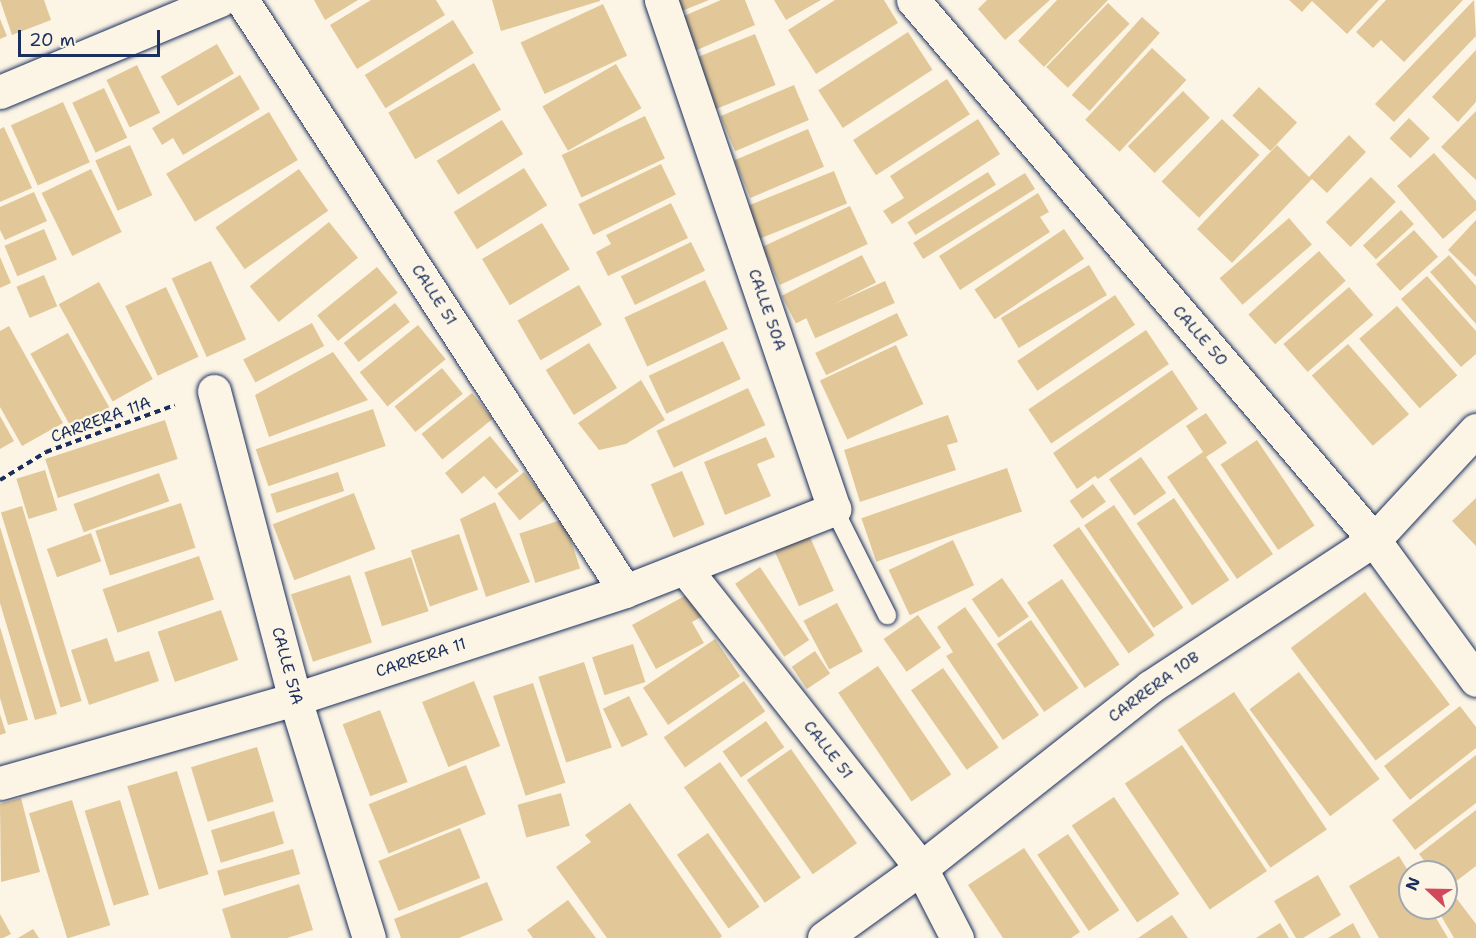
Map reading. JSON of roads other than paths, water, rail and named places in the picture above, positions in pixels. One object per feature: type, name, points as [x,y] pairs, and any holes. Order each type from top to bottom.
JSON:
[{"type":"street","points":[[0,92],[220,0]]},
{"type":"street","name":"CALLE 51","points":[[242,0],[625,591]]},
{"type":"street","name":"CALLE 50A","points":[[661,0],[834,509]]},
{"type":"street","name":"CALLE 50","points":[[913,0],[1374,540],[1476,680]]},
{"type":"street","name":"CALLE 51A","points":[[214,391],[296,699],[369,938]]},
{"type":"street","name":"CARRERA 10B","points":[[824,938],[921,868],[1150,687],[1374,540],[1476,430]]},
{"type":"street","name":"CARRERA 11","points":[[0,783],[296,699],[625,591],[686,570],[834,509]]},
{"type":"street","name":"CALLE 51","points":[[686,570],[921,868],[957,938]]},
{"type":"lane","name":"CALLE 50A","points":[[834,509],[887,615]]}]
